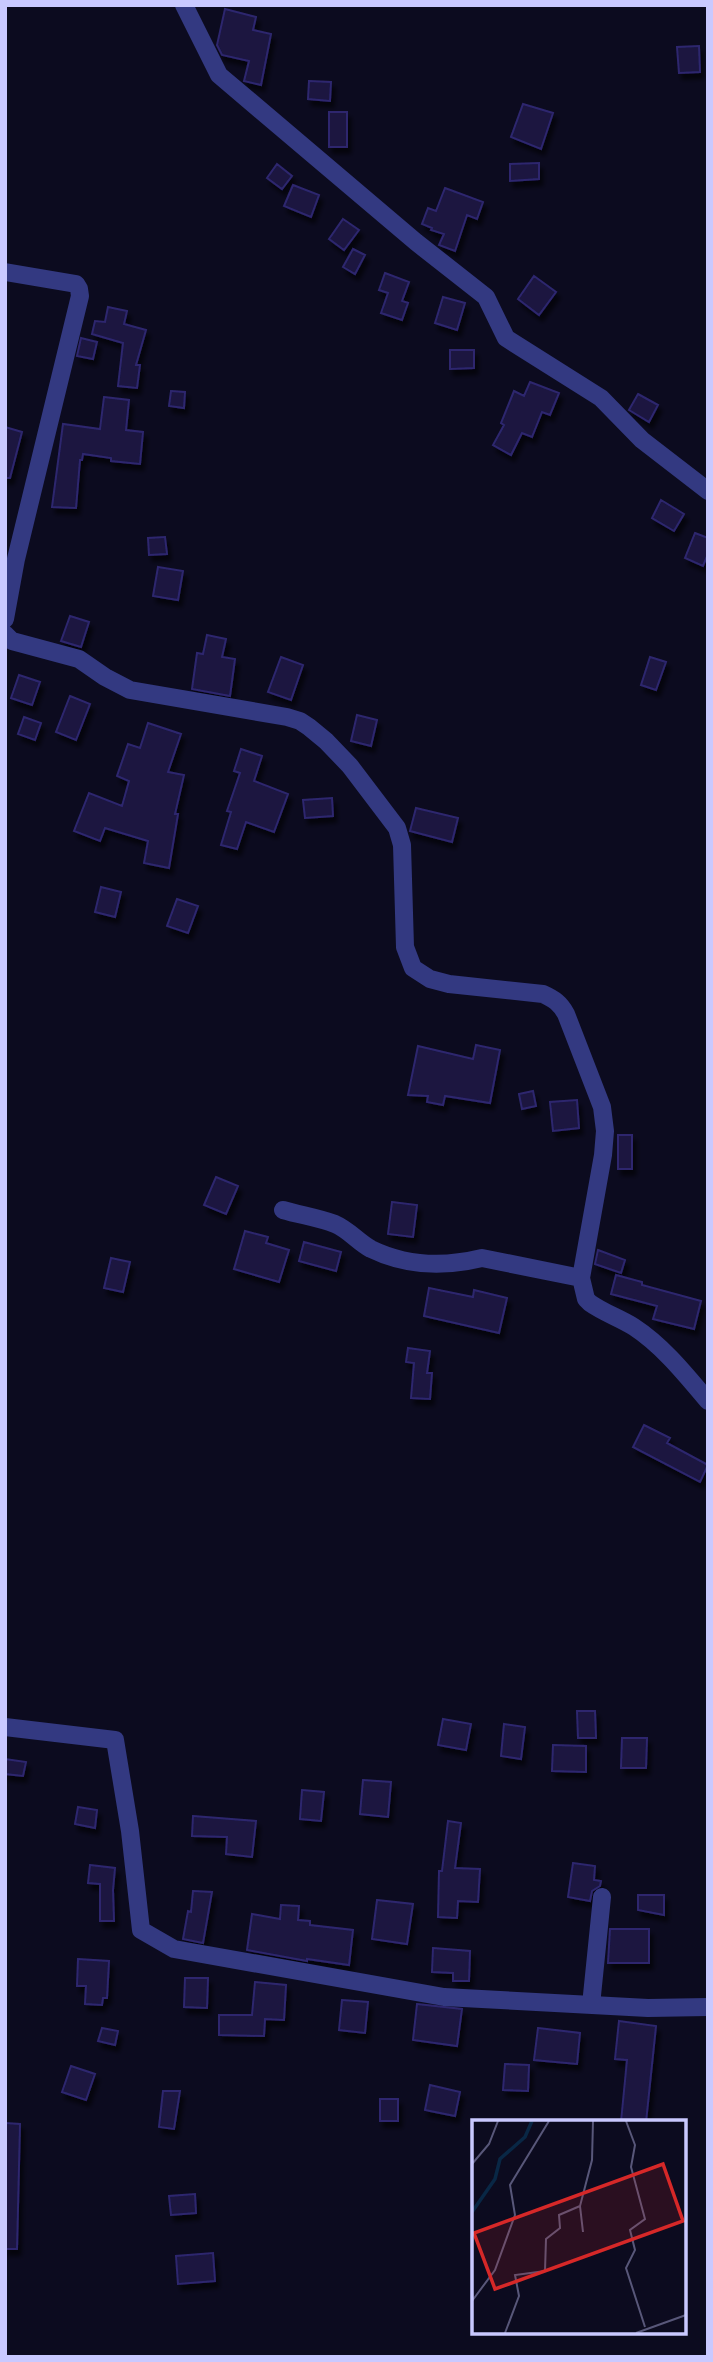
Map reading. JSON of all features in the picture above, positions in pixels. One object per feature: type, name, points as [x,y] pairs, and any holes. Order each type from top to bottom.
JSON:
[{"type":"street","points":[[184,5],[219,75],[416,242],[486,297],[506,338],[601,398],[642,440],[708,491]]},
{"type":"street","points":[[5,272],[76,284],[79,296],[16,559],[5,619]]},
{"type":"street","points":[[5,634],[12,641],[79,659],[130,690],[300,721],[327,741],[350,766],[385,810],[400,837],[404,947],[413,968],[430,979],[449,984],[543,994],[562,1006],[602,1107],[605,1130],[581,1278],[586,1299],[651,1340],[708,1401]]},
{"type":"street","points":[[283,1210],[335,1224],[370,1248],[409,1262],[426,1265],[468,1262],[482,1258],[581,1278]]},
{"type":"street","points":[[5,1727],[115,1740],[130,1831],[141,1930],[174,1949],[444,1997],[648,2008],[708,2007]]},
{"type":"street","points":[[591,2005],[602,1897]]},
{"type":"building","points":[[225,9],[256,17],[253,30],[271,34],[261,85],[244,81],[249,61],[222,55],[217,45]]},
{"type":"building","points":[[699,46],[700,72],[679,73],[677,47]]},
{"type":"building","points":[[309,81],[331,82],[330,101],[308,99]]},
{"type":"building","points":[[523,104],[553,113],[541,149],[511,137]]},
{"type":"building","points":[[329,112],[347,112],[347,147],[329,147]]},
{"type":"building","points":[[539,163],[539,179],[510,181],[510,164]]},
{"type":"building","points":[[277,164],[292,176],[282,189],[267,178]]},
{"type":"building","points":[[293,185],[319,195],[311,217],[284,206]]},
{"type":"building","points":[[445,188],[483,202],[477,219],[467,215],[455,251],[439,245],[444,234],[422,224],[428,208],[436,211]]},
{"type":"building","points":[[343,219],[359,230],[344,250],[329,239]]},
{"type":"building","points":[[353,249],[365,255],[355,274],[343,267]]},
{"type":"building","points":[[385,273],[409,282],[402,301],[408,303],[402,320],[381,313],[388,293],[379,290]]},
{"type":"building","points":[[534,276],[556,292],[539,315],[518,299]]},
{"type":"building","points":[[443,297],[465,303],[457,330],[435,323]]},
{"type":"building","points":[[108,307],[127,311],[124,324],[146,330],[136,365],[140,365],[137,388],[118,386],[123,343],[92,334],[95,321],[105,322]]},
{"type":"building","points":[[81,338],[97,342],[93,359],[77,356]]},
{"type":"building","points":[[450,350],[474,350],[474,368],[450,369]]},
{"type":"building","points":[[530,382],[559,393],[550,415],[542,412],[532,437],[522,433],[511,455],[493,445],[504,425],[501,423],[514,391],[524,396]]},
{"type":"building","points":[[171,391],[185,392],[184,408],[169,406]]},
{"type":"building","points":[[638,394],[658,405],[649,422],[629,410]]},
{"type":"building","points":[[104,397],[129,400],[126,430],[143,432],[140,464],[83,454],[80,460],[76,508],[52,507],[63,424],[100,429]]},
{"type":"building","points":[[5,427],[22,432],[10,478],[5,478]]},
{"type":"building","points":[[661,500],[684,514],[674,531],[652,518]]},
{"type":"building","points":[[695,533],[708,538],[708,554],[703,566],[685,558]]},
{"type":"building","points":[[165,537],[167,554],[149,555],[148,538]]},
{"type":"building","points":[[158,567],[183,571],[178,600],[153,596]]},
{"type":"building","points":[[70,616],[89,622],[81,647],[61,641]]},
{"type":"building","points":[[207,635],[226,639],[222,657],[235,659],[230,696],[192,689],[197,653],[203,654]]},
{"type":"building","points":[[281,657],[303,665],[291,700],[268,692]]},
{"type":"building","points":[[650,657],[666,662],[656,690],[641,685]]},
{"type":"building","points":[[19,675],[40,682],[32,705],[11,698]]},
{"type":"building","points":[[70,696],[90,704],[76,740],[56,732]]},
{"type":"building","points":[[357,715],[377,720],[371,746],[351,741]]},
{"type":"building","points":[[24,717],[41,723],[35,740],[18,734]]},
{"type":"building","points":[[148,723],[181,734],[168,772],[184,775],[175,814],[178,814],[169,868],[144,863],[148,841],[105,828],[100,841],[74,831],[89,793],[122,806],[129,781],[117,776],[128,744],[140,748]]},
{"type":"building","points":[[241,749],[262,756],[254,781],[288,794],[274,832],[246,822],[237,849],[221,845],[231,812],[227,811],[240,773],[234,771]]},
{"type":"building","points":[[332,798],[333,816],[305,818],[303,800]]},
{"type":"building","points":[[416,808],[458,818],[452,842],[410,831]]},
{"type":"building","points":[[101,887],[121,892],[115,917],[95,912]]},
{"type":"building","points":[[177,899],[198,906],[188,933],[167,926]]},
{"type":"building","points":[[476,1045],[500,1050],[490,1103],[445,1096],[443,1105],[427,1102],[428,1096],[408,1095],[418,1046],[473,1059]]},
{"type":"building","points":[[533,1091],[536,1106],[522,1109],[519,1094]]},
{"type":"building","points":[[577,1100],[579,1128],[553,1131],[550,1102]]},
{"type":"building","points":[[618,1135],[632,1135],[632,1169],[618,1169]]},
{"type":"building","points":[[216,1177],[238,1186],[226,1214],[204,1205]]},
{"type":"building","points":[[392,1202],[417,1205],[413,1237],[388,1234]]},
{"type":"building","points":[[245,1231],[268,1237],[266,1243],[289,1250],[279,1282],[234,1269]]},
{"type":"building","points":[[304,1242],[341,1252],[336,1271],[299,1261]]},
{"type":"building","points":[[598,1250],[625,1260],[621,1273],[595,1264]]},
{"type":"building","points":[[111,1258],[130,1262],[123,1292],[104,1288]]},
{"type":"building","points":[[616,1275],[701,1301],[694,1329],[653,1319],[657,1306],[611,1294]]},
{"type":"building","points":[[429,1288],[473,1297],[474,1290],[507,1298],[499,1333],[424,1316]]},
{"type":"building","points":[[408,1348],[430,1351],[427,1373],[432,1373],[430,1399],[411,1398],[414,1363],[406,1362]]},
{"type":"building","points":[[644,1425],[670,1438],[667,1443],[708,1465],[700,1482],[633,1447]]},
{"type":"building","points":[[577,1711],[595,1711],[596,1738],[578,1738]]},
{"type":"building","points":[[443,1719],[471,1724],[466,1750],[438,1745]]},
{"type":"building","points":[[504,1724],[525,1727],[521,1759],[501,1756]]},
{"type":"building","points":[[622,1738],[647,1738],[646,1768],[621,1768]]},
{"type":"building","points":[[553,1745],[586,1746],[586,1772],[552,1771]]},
{"type":"building","points":[[5,1759],[26,1762],[23,1776],[5,1774]]},
{"type":"building","points":[[363,1780],[391,1782],[388,1817],[360,1814]]},
{"type":"building","points":[[302,1790],[324,1792],[321,1821],[300,1819]]},
{"type":"building","points":[[78,1807],[97,1810],[95,1828],[75,1824]]},
{"type":"building","points":[[193,1816],[256,1821],[252,1857],[226,1854],[227,1837],[192,1836]]},
{"type":"building","points":[[448,1821],[461,1823],[455,1868],[480,1869],[478,1902],[458,1901],[457,1918],[438,1917],[439,1871],[442,1871]]},
{"type":"building","points":[[573,1863],[595,1866],[594,1880],[601,1881],[600,1886],[592,1891],[590,1901],[568,1897]]},
{"type":"building","points":[[90,1865],[115,1868],[114,1921],[100,1921],[100,1884],[88,1883]]},
{"type":"building","points":[[193,1891],[212,1892],[203,1943],[183,1939],[188,1911],[191,1912]]},
{"type":"building","points":[[638,1895],[664,1895],[664,1915],[638,1910]]},
{"type":"building","points":[[377,1900],[413,1904],[407,1944],[372,1939]]},
{"type":"building","points":[[281,1905],[299,1906],[298,1920],[310,1921],[310,1925],[353,1930],[349,1965],[307,1961],[247,1950],[252,1914],[280,1919]]},
{"type":"building","points":[[610,1929],[649,1929],[649,1963],[608,1963]]},
{"type":"building","points":[[433,1948],[470,1951],[469,1981],[453,1981],[453,1973],[432,1972]]},
{"type":"building","points":[[78,1959],[109,1961],[107,1998],[103,1998],[102,2005],[85,2004],[86,1986],[77,1986]]},
{"type":"building","points":[[185,1978],[208,1978],[207,2008],[184,2007]]},
{"type":"building","points":[[255,1982],[286,1985],[284,2020],[265,2019],[264,2036],[219,2035],[219,2015],[252,2015]]},
{"type":"building","points":[[342,2000],[368,2002],[365,2033],[339,2030]]},
{"type":"building","points":[[417,2004],[462,2009],[457,2046],[413,2040]]},
{"type":"building","points":[[619,2021],[656,2026],[646,2120],[621,2120],[627,2060],[615,2059]]},
{"type":"building","points":[[102,2028],[118,2031],[115,2045],[98,2041]]},
{"type":"building","points":[[538,2028],[580,2033],[577,2064],[534,2060]]},
{"type":"building","points":[[505,2064],[529,2065],[528,2091],[503,2090]]},
{"type":"building","points":[[71,2066],[95,2074],[86,2100],[62,2092]]},
{"type":"building","points":[[430,2085],[460,2092],[455,2116],[425,2110]]},
{"type":"building","points":[[163,2091],[180,2091],[174,2129],[159,2127]]},
{"type":"building","points":[[380,2099],[398,2099],[398,2121],[380,2121]]},
{"type":"building","points":[[5,2123],[20,2124],[17,2249],[5,2249]]},
{"type":"building","points":[[195,2194],[196,2213],[171,2215],[169,2196]]},
{"type":"building","points":[[213,2253],[215,2281],[178,2284],[176,2256]]}]
